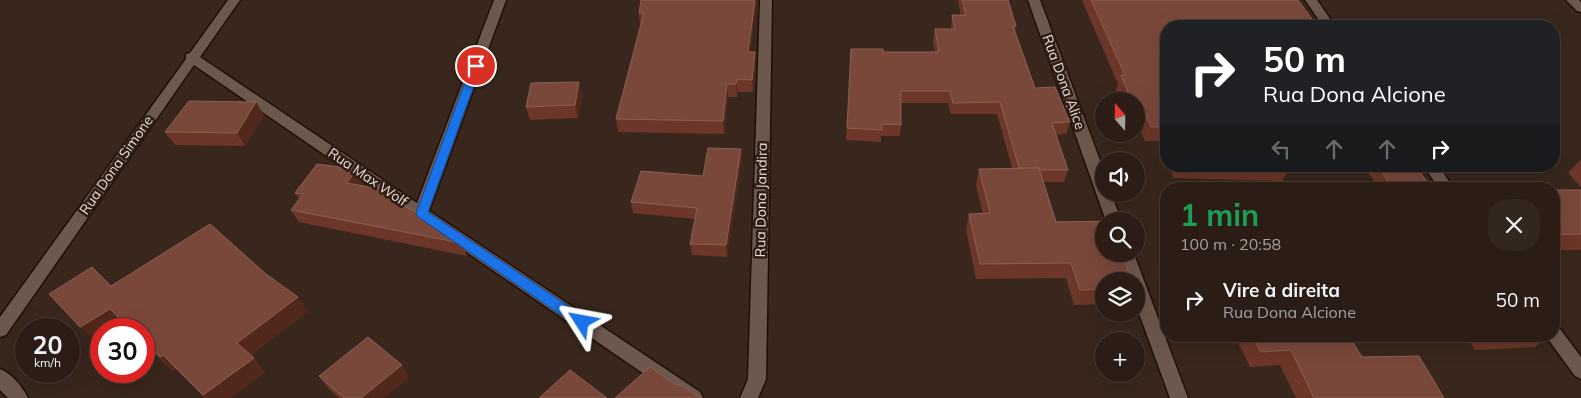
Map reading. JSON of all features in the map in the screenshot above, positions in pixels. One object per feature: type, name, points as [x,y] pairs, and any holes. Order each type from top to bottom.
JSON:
[{"type":"street","name":"Rua Dona Simone","points":[[0,330],[191,57],[234,0]]},
{"type":"street","points":[[421,213],[500,0]]},
{"type":"street","name":"Rua Dona Jandira","points":[[749,398],[756,379],[766,0]]},
{"type":"street","name":"Rua Dona Alice","points":[[1034,0],[1095,168]]},
{"type":"street","points":[[1311,0],[1325,20]]},
{"type":"street","points":[[1572,0],[1581,8]]},
{"type":"street","name":"Rua Max Wolf","points":[[191,57],[694,398]]},
{"type":"street","points":[[1129,262],[1179,398]]},
{"type":"street","points":[[1560,342],[1581,371]]},
{"type":"street","points":[[0,377],[19,398]]},
{"type":"building","points":[[641,0],[755,0],[748,52],[755,52],[752,80],[737,79],[736,84],[727,84],[723,121],[616,119],[644,13],[639,13]]},
{"type":"building","points":[[962,0],[1008,0],[1016,26],[1013,26],[1035,88],[1055,87],[1070,122],[1052,123],[1068,170],[1019,168],[1000,102],[953,103],[950,91],[901,91],[901,125],[882,124],[882,130],[847,128],[851,49],[883,49],[883,52],[939,52],[935,29],[955,29],[952,15],[966,15]]},
{"type":"building","points":[[1091,0],[1298,0],[1313,20],[1160,20],[1160,127],[1151,127],[1145,113],[1145,92],[1128,92],[1121,75],[1125,75]]},
{"type":"building","points":[[579,82],[575,105],[526,107],[531,83]]},
{"type":"building","points":[[189,101],[256,102],[237,133],[165,132]]},
{"type":"building","points":[[708,148],[741,149],[726,245],[690,244],[697,208],[631,202],[641,171],[703,176]]},
{"type":"building","points":[[317,164],[356,170],[347,183],[386,190],[396,197],[393,201],[421,214],[461,243],[291,210],[303,194],[295,193]]},
{"type":"building","points":[[1039,168],[1056,222],[1095,221],[1095,262],[1125,262],[1129,272],[1095,272],[1095,289],[1080,290],[1071,263],[980,264],[969,214],[990,213],[979,169]]},
{"type":"building","points":[[1382,172],[1420,172],[1427,182],[1388,182]]},
{"type":"building","points":[[1560,190],[1581,190],[1581,234],[1560,235]]},
{"type":"building","points":[[210,224],[266,274],[298,297],[237,343],[254,358],[203,395],[163,355],[160,357],[155,352],[155,318],[119,318],[110,309],[95,318],[90,318],[90,321],[80,327],[80,318],[72,318],[49,294],[92,267],[111,286]]},
{"type":"building","points":[[368,337],[402,365],[361,398],[344,398],[319,376]]},
{"type":"building","points":[[1255,342],[1353,342],[1362,357],[1419,356],[1444,398],[1314,398],[1291,350],[1261,352]]},
{"type":"building","points":[[650,367],[675,384],[701,398],[615,398]]},
{"type":"building","points":[[570,370],[607,398],[539,398]]},
{"type":"route","points":[[476,66],[421,213],[582,322]]}]
